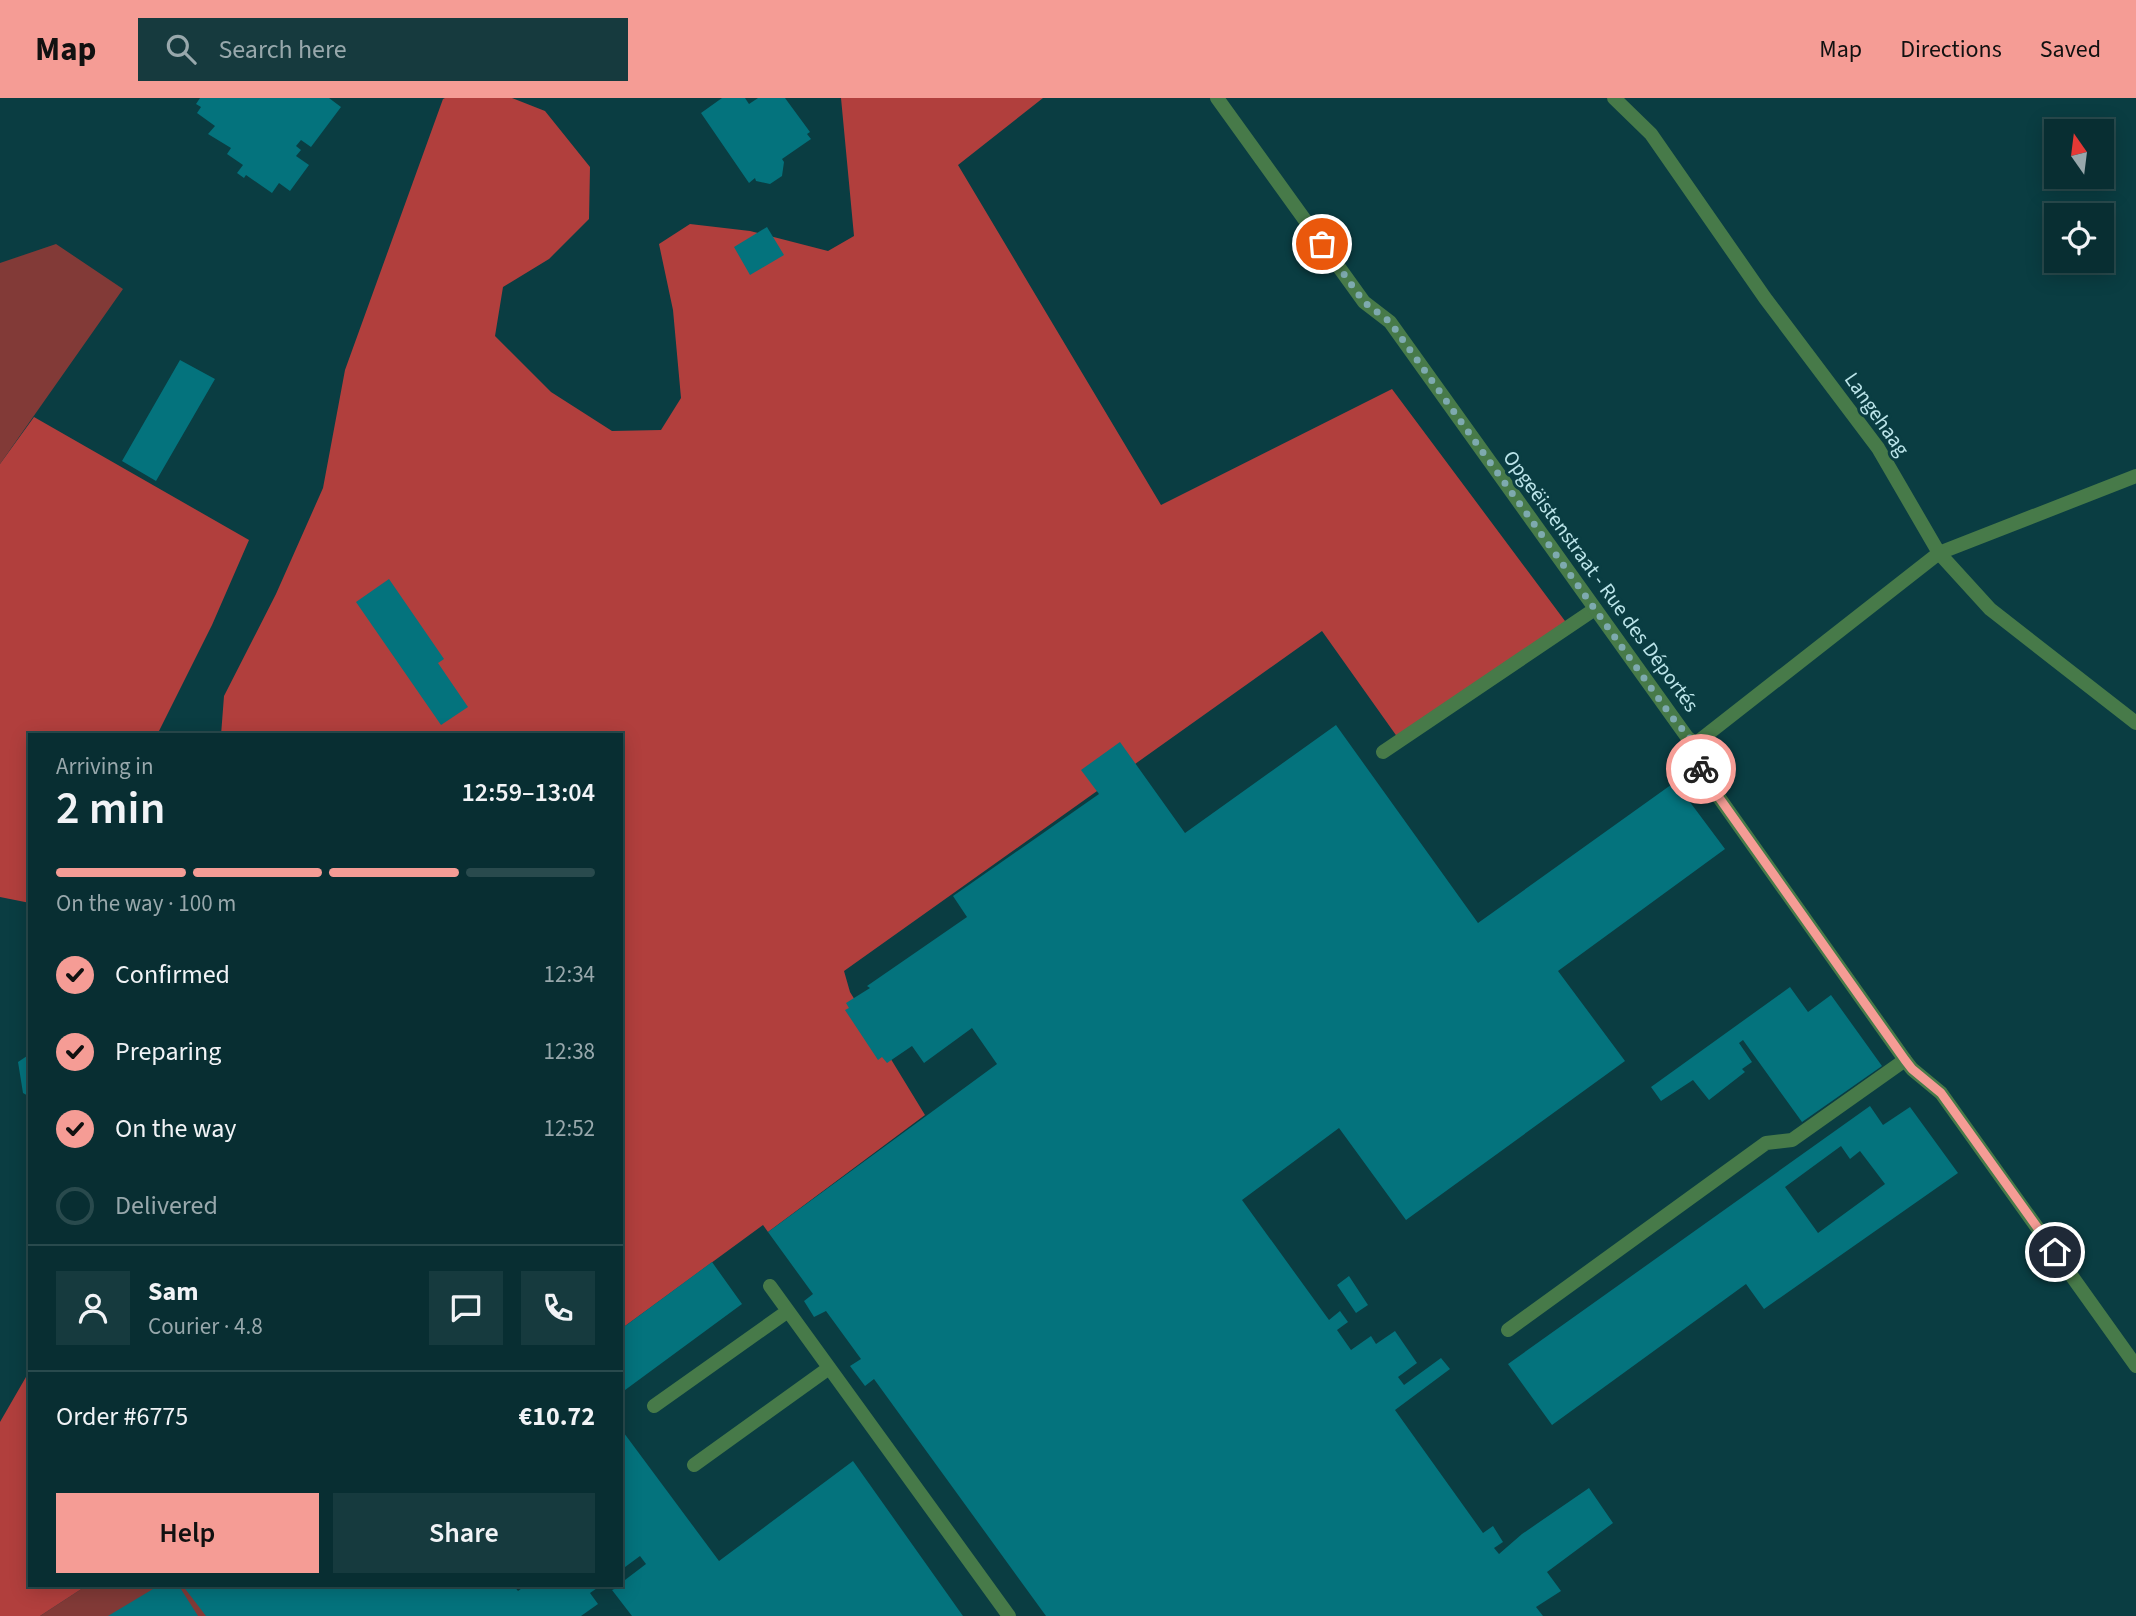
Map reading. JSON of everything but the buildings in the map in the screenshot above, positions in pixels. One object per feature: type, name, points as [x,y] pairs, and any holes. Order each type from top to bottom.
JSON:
[{"type":"street","name":"Opgeëistenstraat - Rue des Déportés","points":[[1217,98],[1364,302],[1390,322],[1687,737],[1695,744],[1698,763],[1713,789],[1905,1060],[1941,1093],[2136,1366]]},
{"type":"street","name":"Langehaag","points":[[1614,98],[1651,134],[1766,298],[1878,448],[1939,553],[1990,609],[2136,723]]},
{"type":"street","points":[[1695,744],[1939,553],[2136,476]]},
{"type":"street","points":[[1383,752],[1595,609]]},
{"type":"street","points":[[1508,1330],[1766,1143],[1792,1140],[1905,1060]]},
{"type":"street","points":[[770,1286],[1009,1616]]},
{"type":"street","points":[[654,1406],[788,1311]]},
{"type":"street","points":[[694,1465],[829,1368]]},
{"type":"shaded area","points":[[512,98],[545,111],[590,167],[589,219],[549,259],[503,287],[495,336],[551,392],[612,431],[661,430],[681,398],[673,310],[659,244],[690,224],[750,231],[828,251],[854,236],[841,98],[1043,98],[958,165],[1161,505],[1392,389],[1568,625],[1398,738],[1322,631],[844,971],[850,992],[925,1115],[768,1232],[763,1225],[623,1328],[623,733],[221,733],[224,696],[276,594],[323,488],[345,370],[443,99]]},
{"type":"shaded area","points":[[56,244],[123,289],[0,464],[0,263]]},
{"type":"shaded area","points":[[34,417],[249,540],[212,625],[158,733],[28,733],[28,903],[0,897],[0,464]]},
{"type":"shaded area","points":[[28,1373],[28,1587],[84,1587],[40,1616],[0,1616],[0,1422]]},
{"type":"shaded area","points":[[84,1587],[191,1587],[212,1616],[40,1616]]},
{"type":"way so far","points":[[1322,244],[1364,302],[1390,322],[1671,716],[1695,744],[1695,755],[1701,769]]},
{"type":"route","points":[[1701,769],[1905,1060],[1941,1093],[2055,1252]]}]
